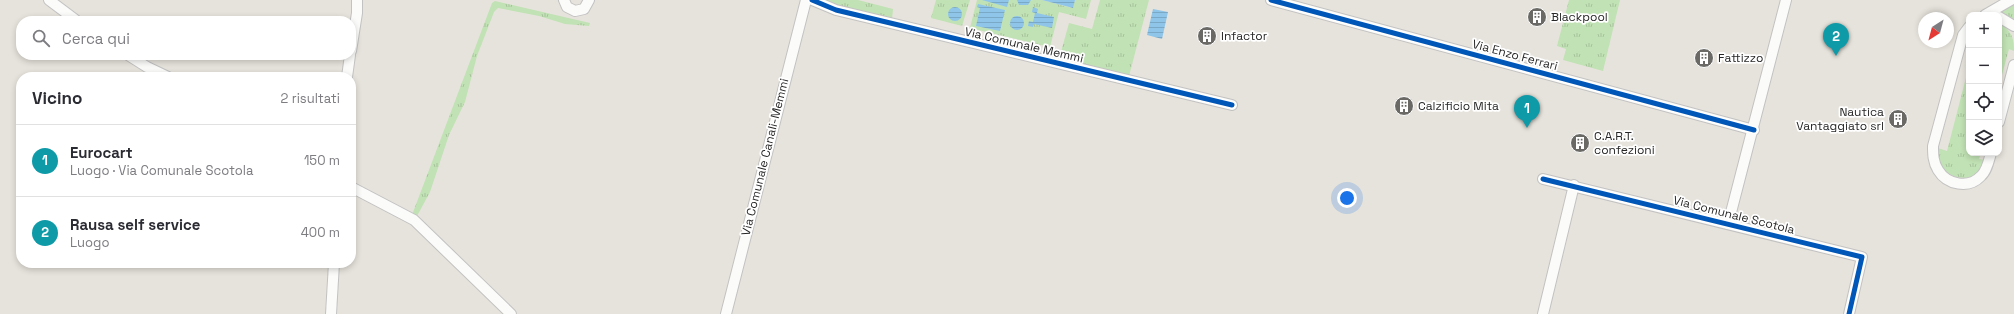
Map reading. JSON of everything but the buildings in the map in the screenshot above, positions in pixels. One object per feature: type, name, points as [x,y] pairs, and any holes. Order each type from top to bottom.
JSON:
[{"type":"street","points":[[49,0],[70,16]]},
{"type":"street","points":[[356,19],[357,0]]},
{"type":"street","points":[[564,0],[564,4],[575,11],[584,8],[589,0]]},
{"type":"street","name":"Via Comunale Canali-Memmi","points":[[726,314],[806,0]]},
{"type":"street","name":"Via Comunale Memmi","points":[[812,0],[836,10],[1232,106]]},
{"type":"street","name":"Via Enzo Ferrari","points":[[1271,0],[1754,130]]},
{"type":"street","points":[[1728,224],[1754,130],[1786,0]]},
{"type":"street","points":[[1992,12],[2011,0]]},
{"type":"street","points":[[2002,20],[2014,26]]},
{"type":"street","points":[[1966,31],[1961,42],[1934,146],[1933,159],[1938,171],[1953,183],[1972,183],[1982,176],[1990,156]]},
{"type":"street","points":[[136,60],[158,72]]},
{"type":"street","points":[[348,72],[349,60]]},
{"type":"street","points":[[2000,120],[2014,65]]},
{"type":"street","name":"Via Comunale Scotola","points":[[1543,179],[1574,185],[1862,257],[1849,314]]},
{"type":"street","points":[[1543,314],[1574,185]]},
{"type":"street","points":[[356,190],[414,220],[511,314]]},
{"type":"street","points":[[331,314],[334,268]]},
{"type":"green space","points":[[821,0],[858,0],[893,9],[892,19],[832,5]]},
{"type":"green space","points":[[936,0],[970,0],[962,26],[931,18]]},
{"type":"green space","points":[[977,0],[1042,0],[1072,8],[1075,0],[1091,0],[1086,19],[1059,12],[1050,47],[970,28]]},
{"type":"green space","points":[[1100,0],[1149,0],[1129,76],[1059,59],[1069,23],[1092,29]]},
{"type":"green space","points":[[1569,0],[1620,0],[1603,71],[1563,60],[1566,49],[1557,46]]},
{"type":"green space","points":[[495,1],[590,23],[589,26],[565,24],[539,16],[498,8],[494,12],[477,56],[465,102],[449,135],[430,192],[417,216],[412,215],[492,3]]},
{"type":"green space","points":[[2014,3],[2014,21],[2011,18],[2002,15],[2002,12],[2000,12]]},
{"type":"green space","points":[[2002,25],[2011,34],[2014,51],[2009,49],[2002,75]]},
{"type":"green space","points":[[1966,78],[1966,156],[1980,156],[1979,159],[1985,160],[1981,170],[1974,176],[1965,178],[1956,177],[1941,167],[1937,158],[1938,148],[1947,151]]},
{"type":"water","points":[[982,0],[1009,0],[1007,7]]},
{"type":"water","points":[[1017,0],[1031,0],[1028,5],[1019,5]]},
{"type":"water","points":[[1042,0],[1075,0],[1073,8]]},
{"type":"water","points":[[978,4],[1005,10],[1000,31],[976,26],[980,8],[977,7]]},
{"type":"water","points":[[952,7],[958,7],[962,11],[962,17],[958,21],[952,21],[948,17],[948,11]]},
{"type":"water","points":[[1033,7],[1038,9],[1037,13],[1054,17],[1052,28],[1034,24],[1033,27],[1028,26],[1029,21],[1033,22],[1035,13],[1032,12]]},
{"type":"water","points":[[1153,9],[1168,12],[1162,39],[1147,35]]},
{"type":"water","points":[[1014,16],[1020,16],[1024,20],[1024,26],[1020,30],[1014,30],[1010,26],[1010,20]]},
{"type":"cycle path","points":[[812,0],[836,10],[1232,105]]},
{"type":"cycle path","points":[[1271,0],[1754,130]]},
{"type":"cycle path","points":[[1543,179],[1862,257],[1849,314]]},
{"type":"place","name":"Blackpool","points":[[1537,17]]},
{"type":"place","name":"Infactor","points":[[1207,36]]},
{"type":"place","name":"Rausa self service","points":[[1836,56]]},
{"type":"place","name":"Fattizzo","points":[[1704,58]]},
{"type":"place","name":"Calzificio Mita","points":[[1404,106]]},
{"type":"place","name":"Nautica Vantaggiato srl","points":[[1898,119]]},
{"type":"place","name":"Eurocart","points":[[1527,128]]},
{"type":"place","name":"C.A.R.T. confezioni","points":[[1580,143]]}]
